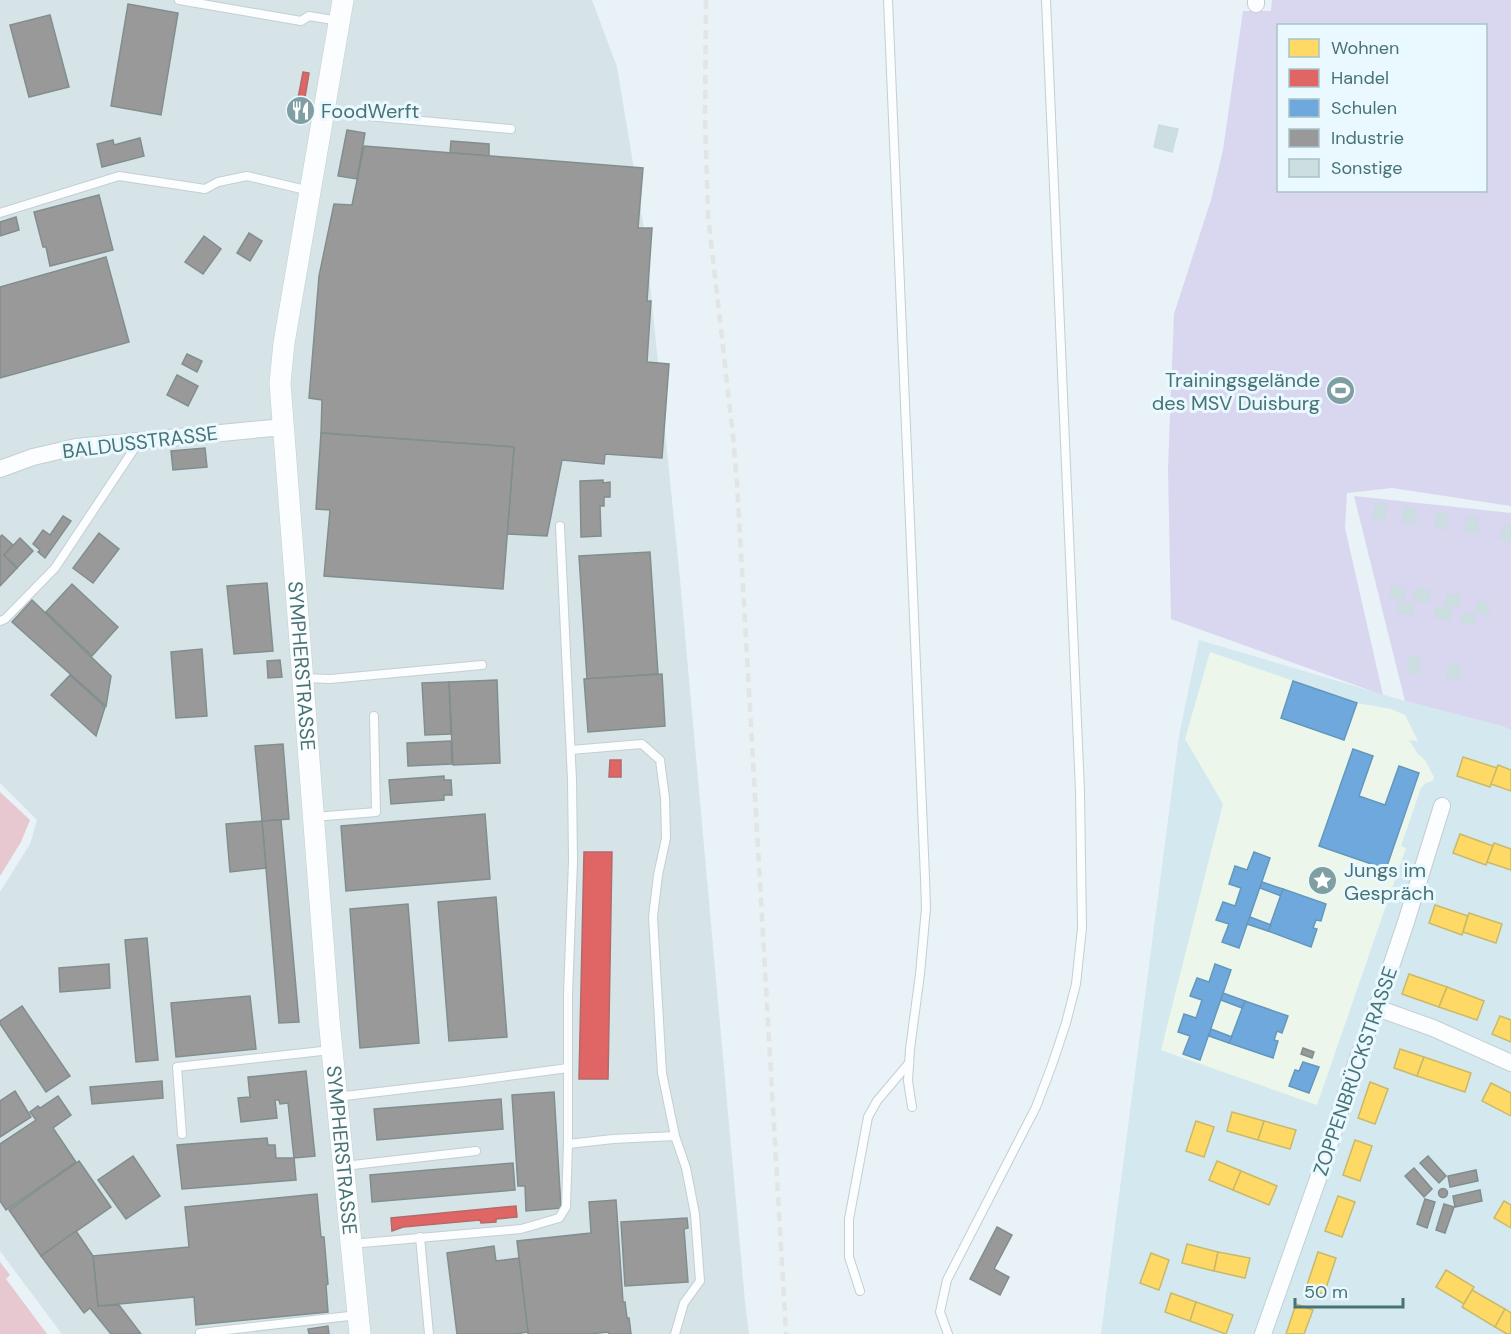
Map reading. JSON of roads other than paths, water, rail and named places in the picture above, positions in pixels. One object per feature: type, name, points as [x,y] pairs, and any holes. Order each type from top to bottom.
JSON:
[{"type":"street","name":"SYMPHERSTRASSE","points":[[343,0],[284,343],[280,383],[332,1050],[359,1324]]},
{"type":"street","name":"BALDUSSTRASSE","points":[[0,469],[33,457],[76,447],[283,427]]},
{"type":"street","name":"ZOPPENBRÜCKSTRASSE","points":[[1263,1334],[1377,1008],[1442,806]]},
{"type":"street","points":[[1377,1008],[1432,1028],[1511,1063]]},
{"type":"lane","points":[[179,0],[301,21],[309,16],[339,21]]},
{"type":"lane","points":[[888,0],[926,908],[920,981],[909,1063],[908,1081],[912,1107]]},
{"type":"lane","points":[[948,1334],[940,1312],[947,1280],[1036,1107],[1066,1023],[1076,984],[1082,928],[1080,791],[1046,0]]},
{"type":"lane","points":[[324,112],[511,129]]},
{"type":"lane","points":[[0,213],[119,176],[205,189],[218,182],[247,176],[310,191]]},
{"type":"lane","points":[[0,621],[5,619],[55,568],[140,440]]},
{"type":"lane","points":[[351,1244],[521,1229],[559,1218],[566,1207],[568,994],[573,861],[571,750],[560,526]]},
{"type":"lane","points":[[302,678],[330,679],[482,665]]},
{"type":"lane","points":[[313,817],[376,812],[374,716]]},
{"type":"lane","points":[[571,750],[642,744],[660,760],[665,798],[666,838],[658,875],[653,917],[662,1073],[695,1214],[700,1281],[684,1304],[675,1334]]},
{"type":"lane","points":[[183,1134],[177,1067],[332,1050]]},
{"type":"lane","points":[[860,1291],[849,1257],[849,1219],[868,1117],[877,1101],[909,1063]]},
{"type":"lane","points":[[336,1097],[568,1068]]},
{"type":"lane","points":[[568,1144],[675,1136]]},
{"type":"lane","points":[[343,1166],[476,1151]]},
{"type":"lane","points":[[420,1237],[429,1334]]},
{"type":"lane","points":[[200,1333],[359,1324]]},
{"type":"railway","points":[[706,0],[705,116],[708,215],[737,483],[786,1334]]},
{"type":"place","name":"FoodWerft","points":[[300,111]]},
{"type":"place","name":"Trainingsgelände des MSV Duisburg","points":[[1341,391]]},
{"type":"place","name":"Jungs im Gespräch","points":[[1323,881]]}]
